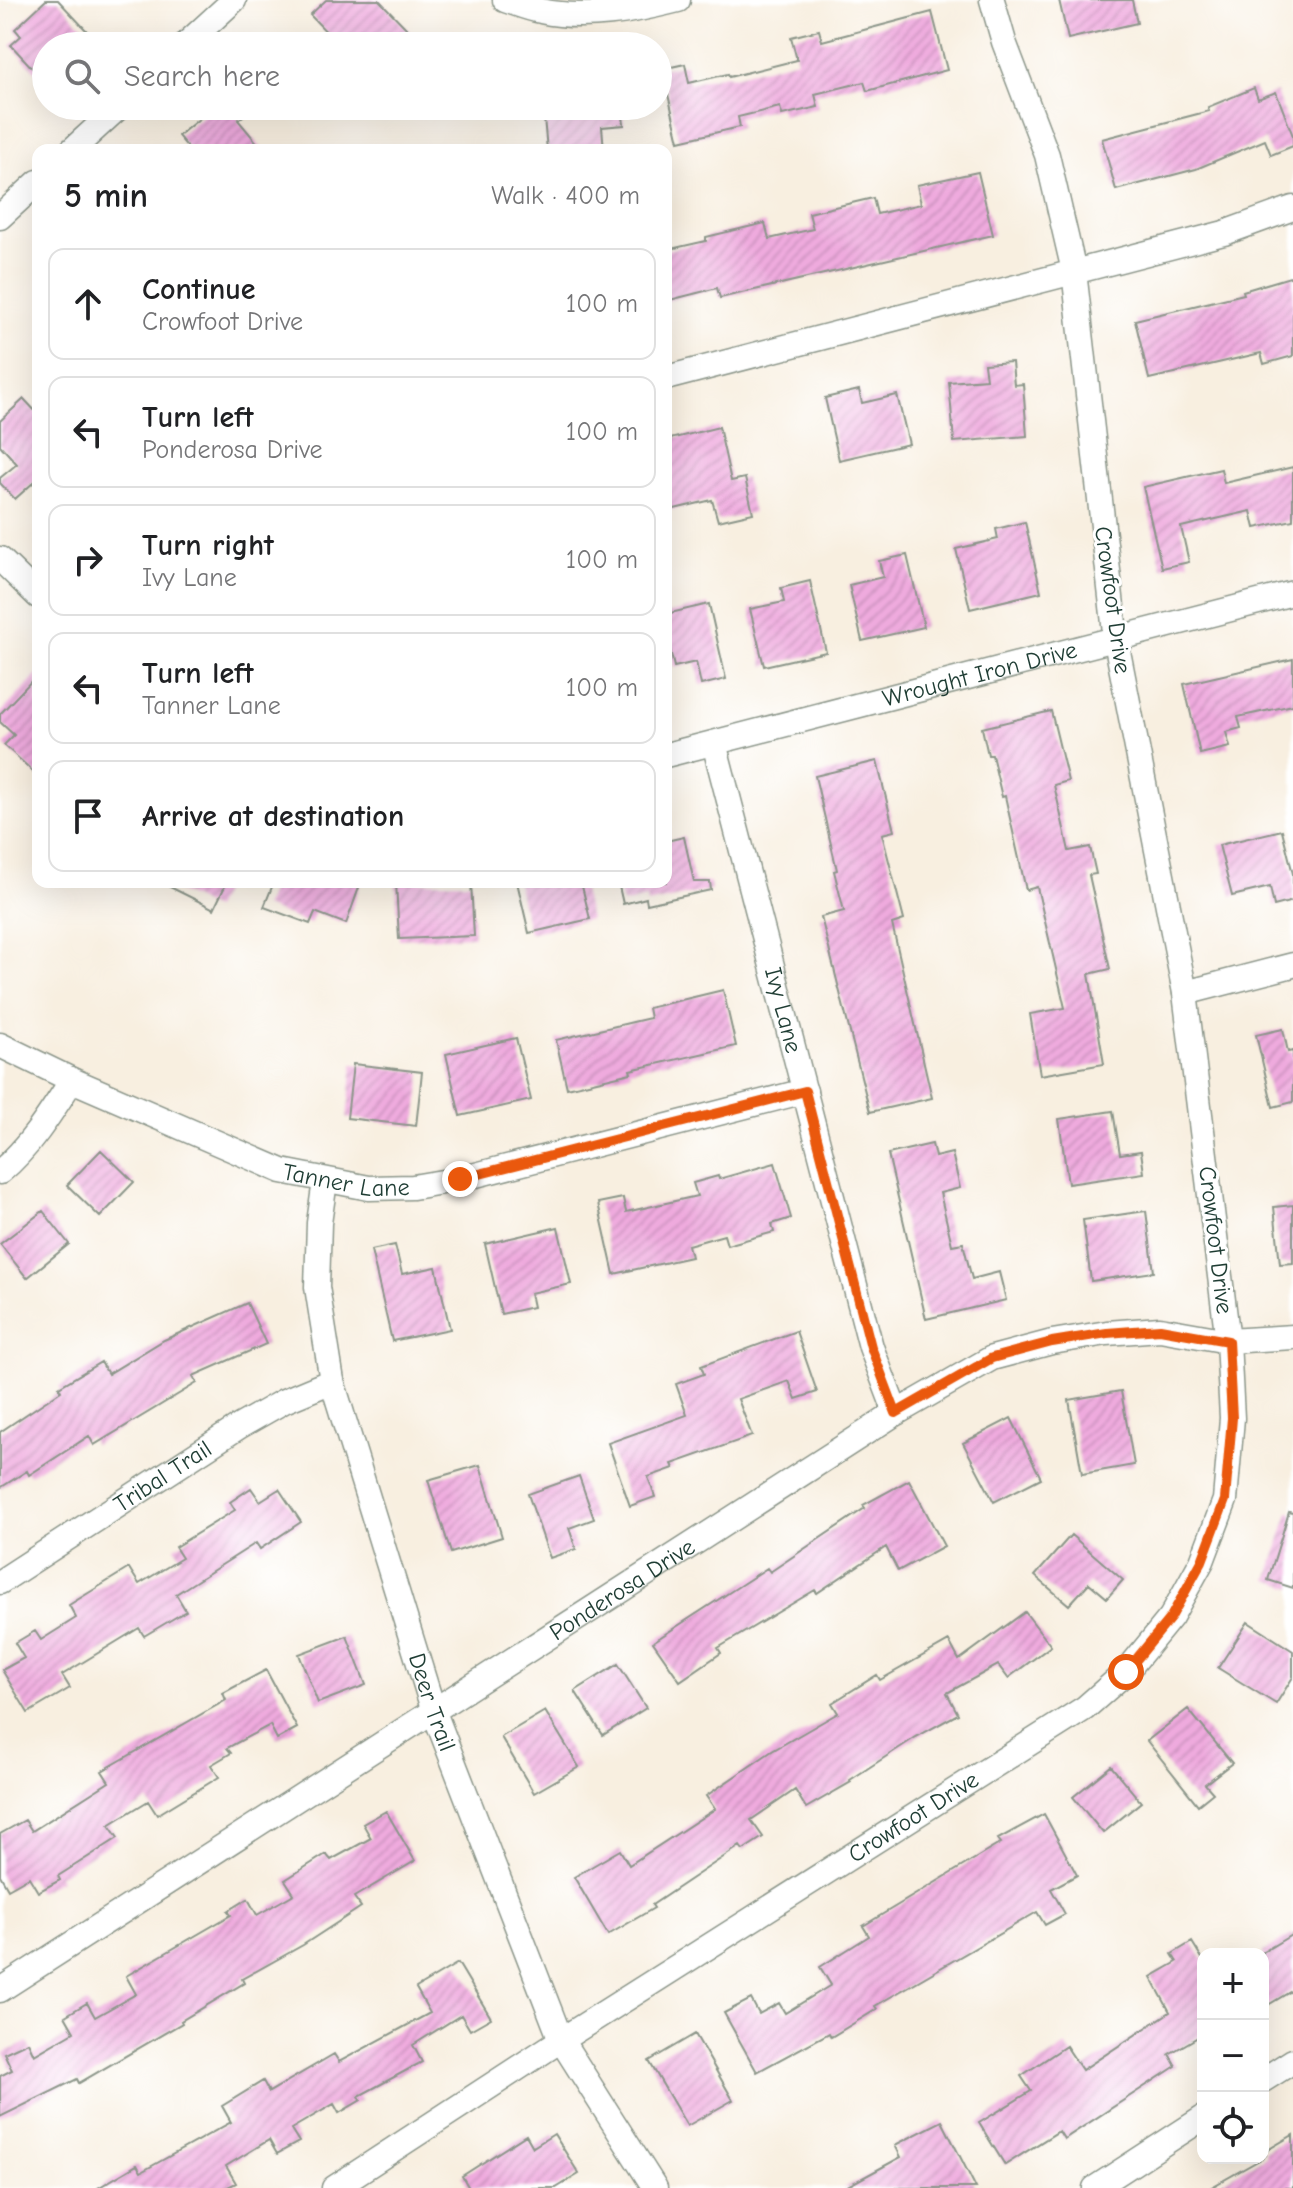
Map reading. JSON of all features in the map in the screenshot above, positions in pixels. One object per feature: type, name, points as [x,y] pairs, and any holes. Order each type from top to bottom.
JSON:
[{"type":"street","points":[[199,32],[234,0]]},
{"type":"street","points":[[505,0],[542,12],[594,14],[636,10],[678,0]]},
{"type":"street","name":"Crowfoot Drive","points":[[334,2188],[561,2040],[1085,1708],[1126,1672],[1171,1617],[1202,1561],[1225,1500],[1232,1418],[1228,1341],[1185,993],[1116,641],[1074,271],[1047,155],[1004,42],[992,0]]},
{"type":"street","points":[[87,144],[108,120]]},
{"type":"street","points":[[0,217],[32,188]]},
{"type":"street","points":[[672,376],[1224,233],[1293,208]]},
{"type":"street","points":[[0,559],[32,590]]},
{"type":"street","name":"Wrought Iron Drive","points":[[672,754],[1293,593]]},
{"type":"street","name":"Ivy Lane","points":[[714,743],[871,1347],[896,1413]]},
{"type":"street","points":[[1185,993],[1293,965]]},
{"type":"street","name":"Tanner Lane","points":[[0,1045],[72,1080],[282,1171],[369,1188],[413,1187],[460,1179],[805,1091]]},
{"type":"street","points":[[0,1172],[17,1157],[50,1115],[72,1080]]},
{"type":"street","name":"Deer Trail","points":[[325,1181],[319,1223],[317,1287],[332,1381],[434,1712],[561,2040],[655,2188]]},
{"type":"street","name":"Ponderosa Drive","points":[[0,1990],[896,1413],[992,1358],[1052,1342],[1160,1329],[1228,1341],[1293,1337]]},
{"type":"street","name":"Tribal Trail","points":[[0,1582],[240,1426],[284,1401],[332,1381]]},
{"type":"street","points":[[1269,2076],[1293,2061]]},
{"type":"street","points":[[1095,2188],[1197,2122]]},
{"type":"building","points":[[46,0],[58,0],[88,32],[32,32],[32,68],[11,45],[21,36],[15,29]]},
{"type":"building","points":[[326,0],[379,0],[410,32],[326,32],[310,15]]},
{"type":"building","points":[[1059,0],[1132,0],[1137,23],[1068,39]]},
{"type":"building","points":[[932,12],[947,70],[867,91],[864,82],[815,94],[818,107],[782,115],[780,107],[738,117],[740,127],[679,141],[672,111],[672,67],[685,64],[689,83],[728,74],[729,77],[797,60],[791,37],[819,30],[822,41]]},
{"type":"building","points":[[1254,88],[1258,99],[1276,92],[1293,136],[1293,146],[1271,155],[1265,140],[1196,169],[1116,190],[1102,139],[1209,111],[1208,107]]},
{"type":"building","points":[[198,120],[238,120],[258,144],[185,144],[178,136]]},
{"type":"building","points":[[544,120],[623,120],[624,125],[602,127],[603,144],[546,144]]},
{"type":"building","points":[[978,172],[993,235],[720,298],[717,288],[672,299],[672,249],[765,223],[769,239],[813,229],[809,213],[873,198],[877,214],[921,204],[917,185]]},
{"type":"building","points":[[1293,276],[1293,356],[1264,364],[1261,353],[1149,379],[1135,320],[1244,294],[1243,291]]},
{"type":"building","points":[[1012,362],[1014,385],[1023,384],[1027,436],[954,442],[949,382],[986,379],[984,364]]},
{"type":"building","points":[[859,390],[862,403],[897,395],[909,444],[839,460],[825,398]]},
{"type":"building","points":[[24,399],[32,408],[32,484],[15,499],[0,483],[0,478],[17,464],[0,445],[0,421]]},
{"type":"building","points":[[719,427],[731,481],[745,478],[753,513],[718,521],[712,500],[672,510],[672,439]]},
{"type":"building","points":[[1293,467],[1293,520],[1255,528],[1251,511],[1181,527],[1189,562],[1162,568],[1143,487],[1221,469],[1224,483]]},
{"type":"building","points":[[1025,522],[1041,592],[970,609],[956,549],[998,539],[996,529]]},
{"type":"building","points":[[907,555],[924,627],[862,641],[849,585],[883,577],[879,561]]},
{"type":"building","points":[[810,581],[826,652],[764,666],[750,609],[784,602],[781,588]]},
{"type":"building","points":[[709,604],[726,679],[701,685],[696,662],[674,667],[672,613]]},
{"type":"building","points":[[1293,659],[1293,705],[1238,717],[1241,728],[1226,732],[1230,747],[1200,754],[1184,684]]},
{"type":"building","points":[[32,680],[32,771],[4,745],[14,735],[0,722],[0,714]]},
{"type":"building","points":[[1051,711],[1068,781],[1054,785],[1069,851],[1090,847],[1096,874],[1089,875],[1110,969],[1089,974],[1104,1064],[1040,1075],[1030,1014],[1065,1008],[1037,887],[1026,890],[1005,796],[1002,797],[982,728]]},
{"type":"building","points":[[877,761],[894,831],[882,834],[904,920],[892,924],[932,1098],[870,1112],[821,917],[844,911],[815,776]]},
{"type":"building","points":[[1282,830],[1293,874],[1293,901],[1274,906],[1270,887],[1232,896],[1219,845]]},
{"type":"building","points":[[684,837],[694,882],[710,882],[711,890],[647,904],[646,898],[623,904],[619,888],[672,888],[672,840]]},
{"type":"building","points":[[172,888],[224,888],[214,909]]},
{"type":"building","points":[[272,888],[359,888],[346,924],[315,912],[310,924],[264,907]]},
{"type":"building","points":[[396,888],[471,888],[474,936],[399,939]]},
{"type":"building","points":[[518,888],[582,888],[590,919],[529,933]]},
{"type":"building","points":[[723,990],[736,1046],[567,1088],[556,1040],[650,1018],[648,1008]]},
{"type":"building","points":[[1283,1029],[1288,1052],[1293,1051],[1293,1102],[1273,1107],[1256,1035]]},
{"type":"building","points":[[516,1038],[531,1100],[460,1116],[446,1054]]},
{"type":"building","points":[[353,1064],[422,1072],[416,1126],[347,1118]]},
{"type":"building","points":[[1113,1111],[1120,1154],[1141,1151],[1144,1173],[1068,1184],[1059,1119]]},
{"type":"building","points":[[932,1144],[935,1157],[952,1153],[960,1188],[940,1193],[952,1245],[963,1243],[972,1279],[999,1272],[1006,1300],[926,1319],[888,1154]]},
{"type":"building","points":[[101,1150],[134,1182],[100,1217],[67,1185]]},
{"type":"building","points":[[775,1163],[791,1218],[772,1224],[774,1232],[727,1245],[724,1235],[688,1245],[691,1257],[614,1274],[598,1203],[623,1198],[626,1212],[697,1196],[693,1183]]},
{"type":"building","points":[[1293,1205],[1293,1263],[1280,1264],[1274,1207]]},
{"type":"building","points":[[43,1211],[69,1244],[27,1278],[0,1244]]},
{"type":"building","points":[[1146,1211],[1154,1272],[1091,1281],[1083,1220]]},
{"type":"building","points":[[558,1227],[571,1284],[530,1293],[533,1307],[501,1314],[485,1244]]},
{"type":"building","points":[[395,1245],[402,1274],[436,1267],[450,1329],[392,1341],[371,1250]]},
{"type":"building","points":[[247,1303],[266,1344],[193,1376],[197,1383],[94,1445],[89,1436],[29,1475],[27,1471],[0,1488],[0,1432],[61,1391],[59,1387],[101,1362],[108,1374],[164,1340]]},
{"type":"building","points":[[796,1331],[817,1392],[796,1399],[789,1381],[738,1399],[752,1436],[672,1464],[674,1468],[648,1477],[655,1497],[630,1506],[608,1443],[687,1415],[676,1384],[704,1374],[701,1366]]},
{"type":"building","points":[[1121,1391],[1134,1465],[1082,1474],[1069,1400]]},
{"type":"building","points":[[1011,1418],[1041,1478],[994,1502],[963,1443]]},
{"type":"building","points":[[480,1465],[502,1537],[451,1553],[428,1480]]},
{"type":"building","points":[[579,1476],[594,1519],[569,1528],[576,1549],[550,1558],[528,1494]]},
{"type":"building","points":[[909,1480],[944,1546],[898,1571],[886,1547],[817,1593],[815,1590],[718,1648],[721,1653],[680,1681],[653,1642],[767,1568],[770,1572],[865,1508],[863,1505]]},
{"type":"building","points":[[251,1488],[260,1501],[279,1489],[301,1522],[260,1549],[256,1543],[176,1594],[186,1611],[144,1636],[139,1628],[62,1675],[70,1688],[28,1713],[2,1670],[24,1658],[15,1643],[35,1631],[41,1640],[76,1618],[69,1605],[129,1568],[139,1584],[182,1558],[175,1547],[235,1510],[230,1502]]},
{"type":"building","points":[[1289,1512],[1293,1513],[1293,1588],[1268,1580]]},
{"type":"building","points":[[1071,1535],[1123,1580],[1107,1598],[1089,1583],[1069,1605],[1035,1576]]},
{"type":"building","points":[[1025,1612],[1051,1646],[1008,1678],[998,1665],[947,1693],[958,1714],[916,1737],[851,1782],[806,1808],[795,1790],[751,1820],[763,1837],[743,1850],[740,1846],[652,1905],[654,1908],[608,1935],[574,1877],[620,1850],[629,1865],[715,1809],[706,1796],[772,1751],[838,1713],[832,1703],[877,1675],[880,1680],[949,1641],[959,1660]]},
{"type":"building","points":[[1248,1622],[1293,1651],[1293,1677],[1276,1704],[1218,1668]]},
{"type":"building","points":[[347,1636],[366,1685],[318,1703],[299,1654]]},
{"type":"building","points":[[618,1664],[646,1708],[603,1735],[575,1691]]},
{"type":"building","points":[[266,1670],[297,1728],[277,1739],[270,1725],[227,1748],[231,1753],[211,1765],[219,1777],[157,1815],[148,1801],[109,1825],[118,1838],[58,1876],[60,1880],[38,1892],[29,1877],[8,1889],[0,1875],[0,1834],[25,1820],[32,1831],[109,1782],[102,1771],[226,1700],[223,1693]]},
{"type":"building","points":[[1188,1709],[1232,1763],[1205,1784],[1213,1793],[1198,1805],[1147,1741]]},
{"type":"building","points":[[545,1711],[579,1767],[534,1793],[501,1737]]},
{"type":"building","points":[[1111,1766],[1141,1802],[1103,1833],[1073,1797]]},
{"type":"building","points":[[386,1811],[415,1861],[354,1897],[361,1907],[303,1945],[242,1979],[244,1983],[182,2023],[79,2083],[77,2079],[0,2117],[0,2076],[12,2070],[4,2053],[28,2042],[34,2055],[74,2032],[65,2016],[87,2003],[95,2017],[136,1994],[126,1976],[231,1915],[228,1911],[248,1899],[257,1915],[294,1894],[285,1880],[326,1854],[331,1860],[371,1838],[363,1824]]},
{"type":"building","points":[[1044,1814],[1077,1875],[1051,1889],[1065,1914],[1045,1925],[1037,1912],[875,2006],[877,2009],[831,2037],[829,2033],[757,2072],[724,2013],[751,1999],[759,2014],[779,2003],[785,2013],[831,1985],[820,1967],[869,1936],[863,1926],[1001,1843],[998,1839]]},
{"type":"building","points":[[1293,1934],[1293,1990],[1269,2004],[1269,1948]]},
{"type":"building","points":[[1192,1942],[1197,1950],[1197,2038],[1169,2054],[1176,2066],[1064,2139],[1059,2131],[1005,2165],[979,2123],[1031,2091],[1021,2076],[1066,2046],[1082,2070],[1170,2012],[1151,1977],[1177,1962],[1172,1954]]},
{"type":"building","points":[[458,1963],[491,2018],[470,2030],[461,2015],[413,2045],[422,2062],[359,2096],[361,2100],[339,2113],[334,2104],[291,2129],[299,2142],[277,2154],[269,2140],[226,2166],[236,2183],[226,2188],[98,2188],[137,2165],[141,2172],[231,2122],[222,2106],[263,2081],[269,2092],[334,2054],[339,2062],[430,2013],[416,1988]]},
{"type":"building","points":[[695,2034],[733,2100],[687,2126],[649,2061]]},
{"type":"building","points":[[942,2121],[976,2188],[844,2188],[901,2157],[895,2145]]},
{"type":"building","points":[[554,2134],[579,2174],[556,2188],[469,2188],[462,2176],[526,2135],[533,2147]]},
{"type":"building","points":[[1293,2135],[1293,2188],[1210,2188],[1252,2164],[1269,2164],[1269,2149]]},
{"type":"route","points":[[460,1179],[805,1091],[871,1347],[896,1413],[992,1358],[1052,1342],[1160,1329],[1228,1341],[1232,1418],[1225,1500],[1202,1561],[1171,1617],[1126,1672]]}]
